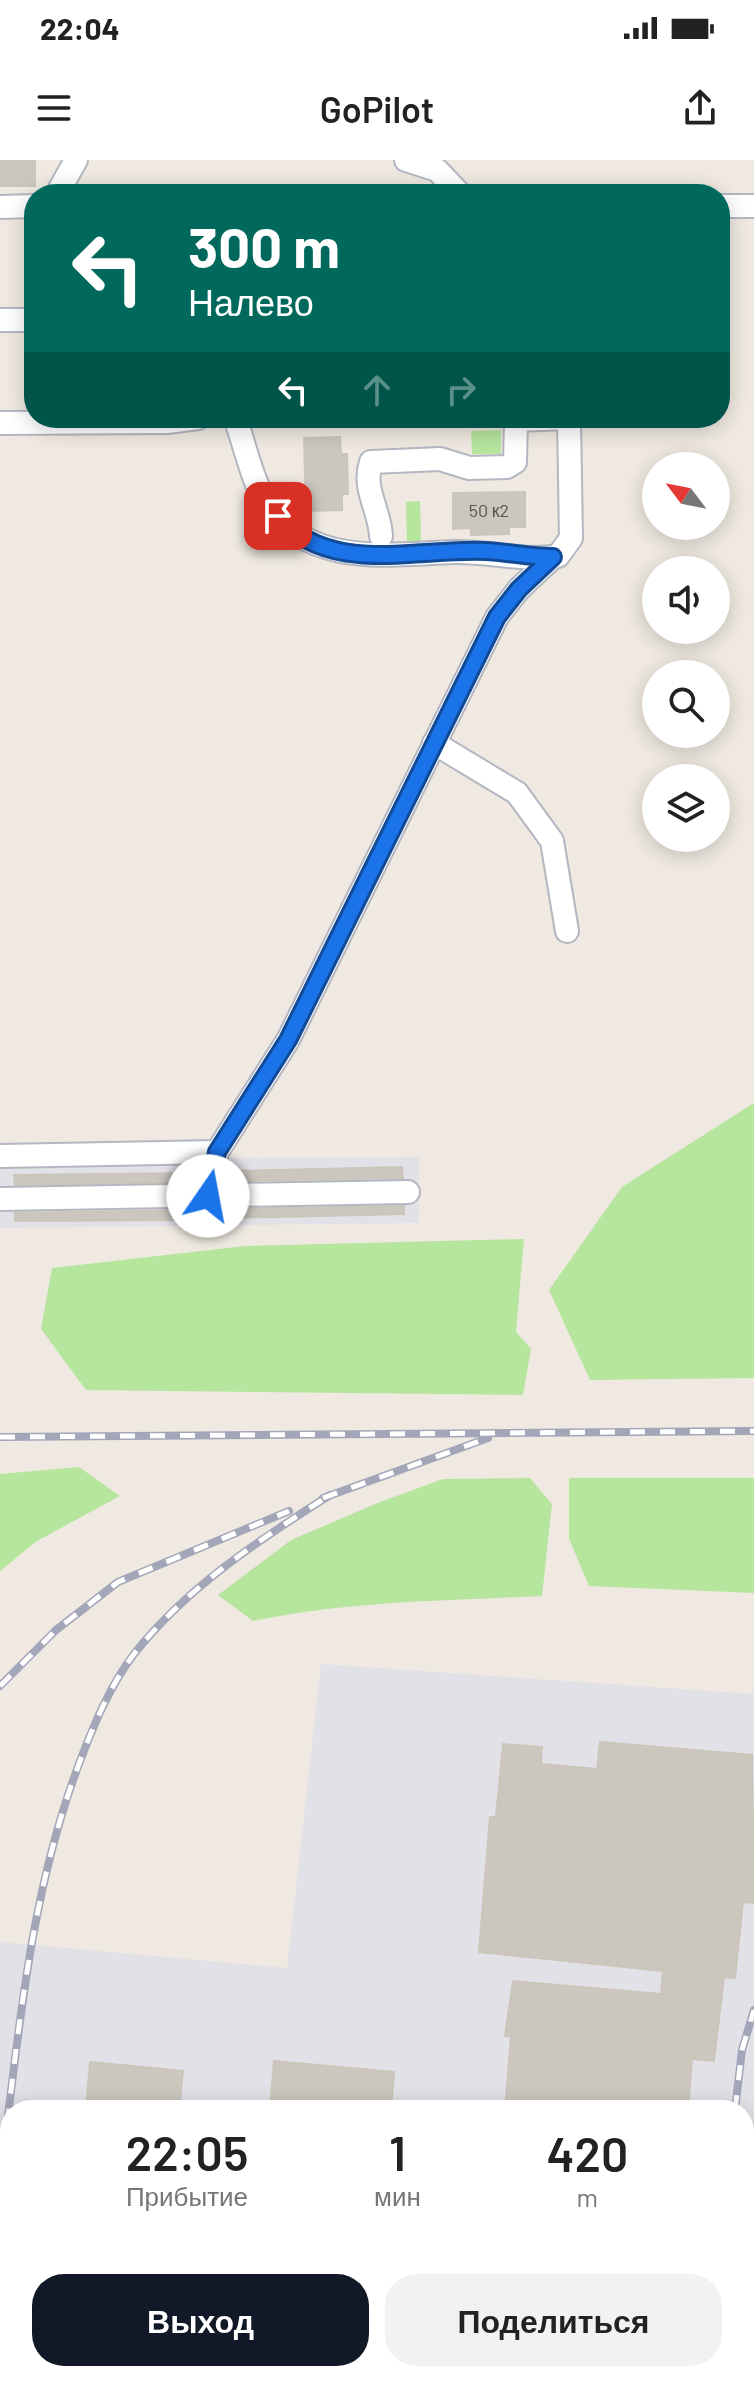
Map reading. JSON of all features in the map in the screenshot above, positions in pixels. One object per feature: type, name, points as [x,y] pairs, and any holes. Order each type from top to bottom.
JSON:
[{"type":"street","points":[[63,184],[76,160]]},
{"type":"street","points":[[406,160],[437,170],[450,184]]},
{"type":"street","points":[[0,207],[24,206]]},
{"type":"street","points":[[730,206],[754,206]]},
{"type":"street","points":[[0,320],[24,320]]},
{"type":"street","points":[[0,423],[24,422]]},
{"type":"street","points":[[239,428],[266,503],[289,530],[320,547],[352,554],[486,551],[524,557],[553,557]]},
{"type":"street","points":[[381,536],[380,519],[370,500],[371,462],[440,459],[463,468],[507,467],[515,462],[516,428]]},
{"type":"street","points":[[208,1196],[217,1152],[288,1040],[497,617],[519,589],[553,557],[564,552],[571,538],[569,428]]},
{"type":"street","points":[[434,743],[517,793],[552,841],[567,931]]},
{"type":"street","points":[[0,1156],[217,1152]]},
{"type":"street","points":[[0,1199],[408,1192]]},
{"type":"shaded area","points":[[419,1157],[419,1223],[0,1228],[0,1159]]},
{"type":"shaded area","points":[[321,1664],[754,1694],[754,2100],[0,2100],[0,1942],[287,1968]]},
{"type":"green space","points":[[501,430],[501,454],[472,454],[471,431]]},
{"type":"green space","points":[[420,501],[421,543],[407,543],[406,502]]},
{"type":"green space","points":[[754,1103],[754,1378],[590,1380],[549,1290],[622,1187]]},
{"type":"green space","points":[[524,1239],[516,1332],[531,1349],[523,1395],[86,1390],[41,1329],[52,1268],[245,1246]]},
{"type":"green space","points":[[79,1467],[120,1496],[37,1541],[0,1571],[0,1474]]},
{"type":"green space","points":[[530,1478],[552,1504],[542,1596],[325,1609],[253,1621],[218,1595],[291,1540],[380,1502],[443,1479]]},
{"type":"green space","points":[[569,1478],[754,1478],[754,1593],[589,1586],[569,1539]]},
{"type":"building","points":[[0,160],[35,160],[35,184],[0,186]]},
{"type":"building","points":[[340,437],[341,454],[347,454],[348,494],[342,494],[342,510],[306,511],[304,438]]},
{"type":"building","points":[[525,492],[525,527],[509,527],[509,534],[471,535],[471,528],[453,529],[453,493]]},
{"type":"building","points":[[402,1167],[403,1178],[229,1181],[229,1171]]},
{"type":"building","points":[[191,1173],[191,1182],[15,1185],[14,1175]]},
{"type":"building","points":[[404,1206],[404,1214],[227,1218],[227,1209]]},
{"type":"building","points":[[191,1210],[191,1220],[15,1221],[15,1213]]},
{"type":"building","points":[[600,1742],[752,1755],[754,1903],[743,1902],[735,1978],[724,1977],[714,2061],[692,2059],[689,2100],[506,2100],[511,2037],[505,2036],[513,1981],[661,1994],[663,1971],[479,1952],[490,1817],[496,1817],[503,1744],[542,1747],[541,1764],[597,1769]]},
{"type":"building","points":[[274,2061],[394,2072],[392,2100],[271,2100]]},
{"type":"building","points":[[90,2062],[183,2071],[180,2100],[87,2100]]},
{"type":"railway","points":[[0,1437],[754,1431]]},
{"type":"railway","points":[[323,1498],[488,1438]]},
{"type":"railway","points":[[10,2100],[28,1966],[49,1860],[64,1807],[104,1704],[134,1654],[177,1607],[225,1566],[330,1495]]},
{"type":"railway","points":[[0,1686],[56,1630],[118,1582],[289,1511]]},
{"type":"railway","points":[[736,2100],[742,2050],[754,2010]]},
{"type":"route","points":[[208,1196],[217,1152],[288,1040],[497,617],[519,589],[553,557],[524,557],[486,551],[352,554],[320,547],[289,530],[278,516]]}]
